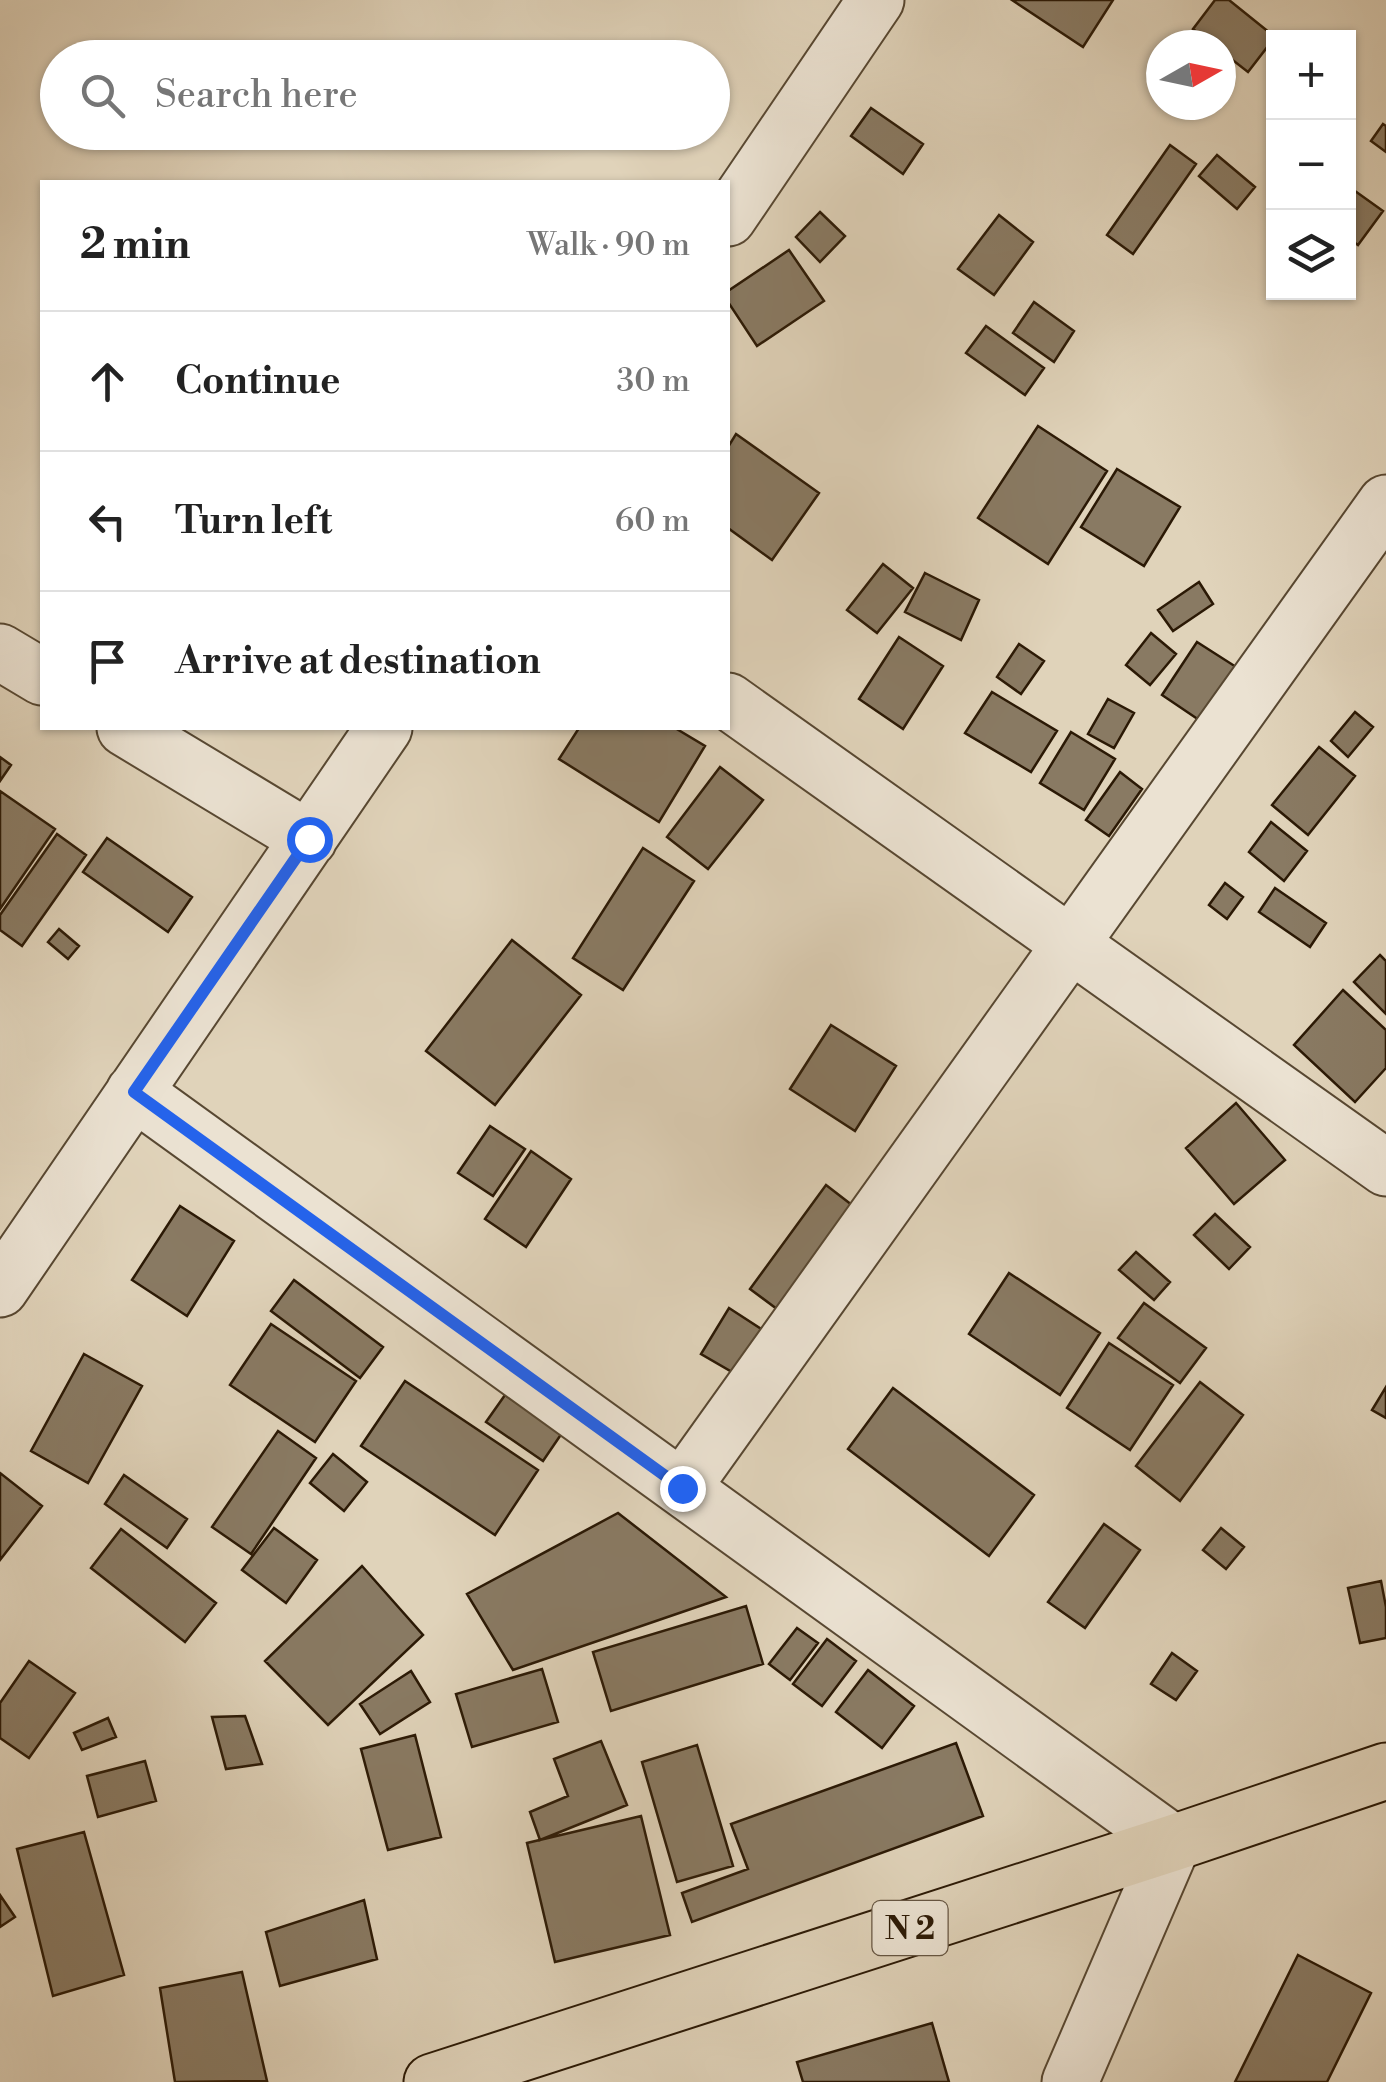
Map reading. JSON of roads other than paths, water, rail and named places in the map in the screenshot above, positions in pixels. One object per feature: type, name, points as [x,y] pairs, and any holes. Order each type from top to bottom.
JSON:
[{"type":"main road","name":"N 2","points":[[432,2082],[1173,1844],[1386,1771]]},
{"type":"street","points":[[730,215],[876,0]]},
{"type":"street","points":[[682,1488],[1386,503]]},
{"type":"street","points":[[0,652],[40,677]]},
{"type":"street","points":[[730,702],[1386,1168]]},
{"type":"street","points":[[128,730],[309,839]]},
{"type":"street","points":[[0,1289],[383,730]]},
{"type":"street","points":[[134,1092],[1173,1844],[1070,2082]]}]
